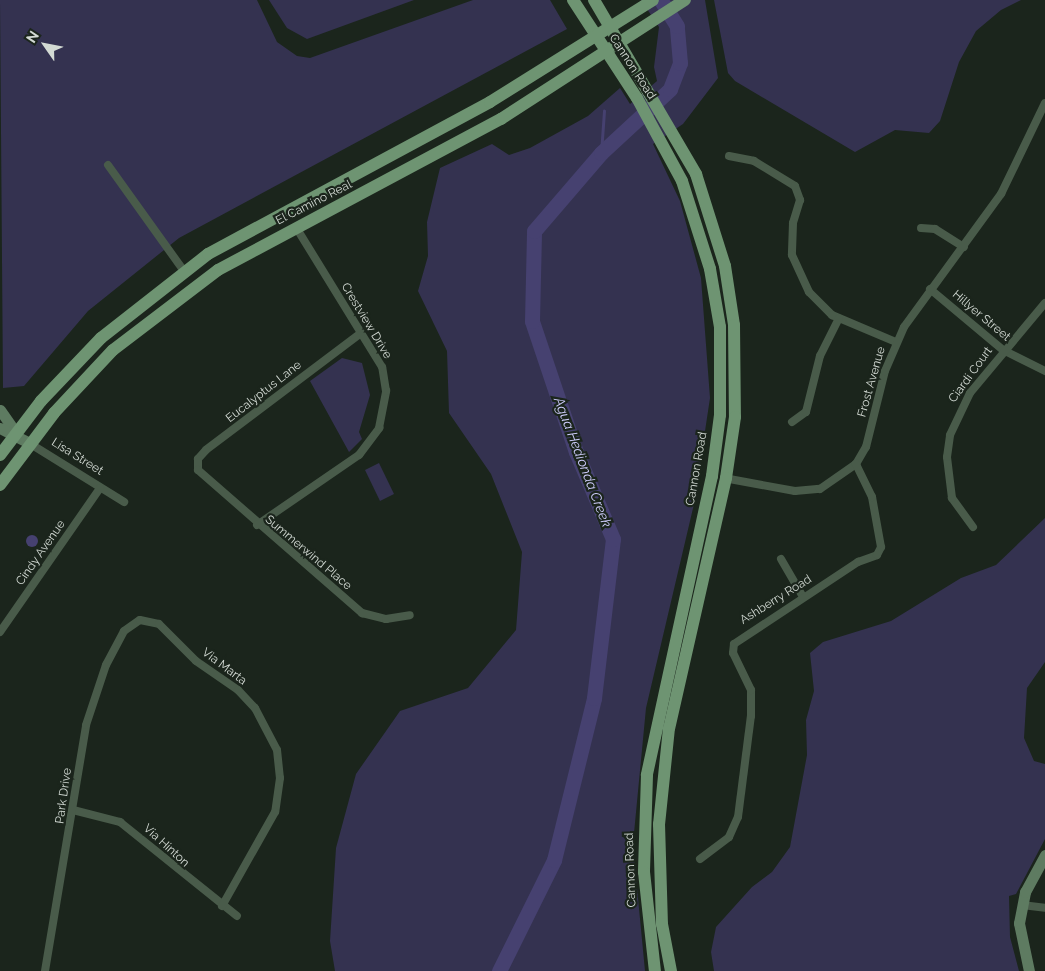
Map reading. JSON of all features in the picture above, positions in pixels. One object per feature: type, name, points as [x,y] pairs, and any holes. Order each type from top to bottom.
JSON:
[{"type":"main road","name":"Cannon Road","points":[[573,0],[596,38],[637,98],[661,140],[692,204],[720,327],[720,415],[712,476],[647,775],[644,872],[655,971]]},
{"type":"main road","name":"Cannon Road","points":[[594,0],[673,132],[706,199],[734,325],[735,417],[726,478],[670,728],[660,824],[662,924],[671,971]]},
{"type":"main road","name":"El Camino Real","points":[[0,485],[29,443],[113,350],[218,270],[471,136],[606,53],[685,0]]},
{"type":"main road","name":"El Camino Real","points":[[0,455],[16,433],[101,338],[184,271],[249,229],[431,135],[596,38],[649,3]]},
{"type":"street","name":"Frost Avenue","points":[[712,476],[795,491],[820,489],[856,464],[866,447],[896,342],[930,289],[1001,194],[1045,104]]},
{"type":"street","points":[[729,156],[754,161],[795,186],[800,200],[793,223],[792,255],[798,276],[809,292],[839,318],[896,342]]},
{"type":"street","points":[[108,164],[184,271]]},
{"type":"street","name":"Crestview Drive","points":[[257,525],[359,455],[379,428],[386,392],[382,367],[296,227]]},
{"type":"street","points":[[922,228],[935,228],[964,246]]},
{"type":"street","name":"Hillyer Street","points":[[930,289],[1004,350],[1045,371]]},
{"type":"street","name":"Ciardi Court","points":[[973,527],[952,498],[947,457],[950,434],[970,393],[1045,303]]},
{"type":"street","points":[[792,422],[806,412],[820,356],[839,318]]},
{"type":"street","name":"Eucalyptus Lane","points":[[202,477],[198,459],[206,450],[361,333]]},
{"type":"street","points":[[0,410],[16,433]]},
{"type":"street","points":[[0,428],[16,433]]},
{"type":"street","name":"Lisa Street","points":[[16,433],[124,502]]},
{"type":"street","name":"Ashberry Road","points":[[700,858],[729,837],[738,817],[751,716],[751,690],[733,653],[734,644],[802,597],[877,555],[881,547],[872,498],[856,464]]},
{"type":"street","name":"Summerwind Place","points":[[202,477],[362,612],[386,620],[410,615]]},
{"type":"street","name":"Cindy Avenue","points":[[0,632],[100,488]]},
{"type":"street","points":[[781,560],[802,597]]},
{"type":"street","name":"Via Marta","points":[[124,631],[140,620],[159,624],[196,661],[246,700],[277,750],[280,778],[275,812],[222,906]]},
{"type":"street","name":"Park Drive","points":[[45,971],[86,725],[98,684],[124,631]]},
{"type":"street","name":"Via Hinton","points":[[73,810],[120,822],[222,906],[237,916]]},
{"type":"street","points":[[1028,971],[1021,941],[1022,905],[1045,855]]},
{"type":"street","points":[[1022,905],[1045,908]]},
{"type":"shaded area","points":[[0,0],[257,0],[277,42],[297,56],[310,58],[473,0],[550,0],[567,29],[179,238],[88,311],[24,386],[3,388]]},
{"type":"shaded area","points":[[269,0],[414,0],[307,39],[287,28]]},
{"type":"shaded area","points":[[641,0],[705,0],[718,78],[683,124],[653,144],[680,201],[701,278],[710,398],[694,504],[646,708],[634,833],[623,837],[633,846],[645,971],[335,971],[330,941],[336,848],[356,774],[400,711],[468,688],[516,630],[522,552],[491,474],[449,413],[447,351],[418,291],[428,256],[427,222],[440,168],[492,144],[509,155],[530,148],[588,116],[620,88],[630,104],[657,81],[654,67],[659,27]]},
{"type":"shaded area","points":[[714,0],[1021,0],[1001,10],[976,31],[959,62],[940,121],[929,133],[895,130],[855,152],[735,81],[728,73]]},
{"type":"shaded area","points":[[342,358],[362,363],[370,395],[359,432],[362,439],[349,452],[310,381]]},
{"type":"shaded area","points":[[379,463],[394,494],[380,501],[365,470]]},
{"type":"shaded area","points":[[1045,518],[1045,662],[1027,688],[1024,738],[1034,761],[1045,764],[1045,839],[1016,894],[1009,896],[1010,937],[1019,971],[714,971],[711,952],[716,927],[752,887],[772,872],[790,847],[807,755],[806,720],[814,691],[810,653],[823,642],[891,621],[961,578],[996,565]]},
{"type":"shaded area","points":[[30,535],[34,535],[38,541],[34,547],[30,547],[26,543],[26,539]]},
{"type":"waterway","name":"Agua Hedionda Creek","points":[[499,971],[554,860],[594,698],[613,539],[576,452],[532,321],[534,231],[601,153],[670,89],[680,63],[677,26],[661,0]]},
{"type":"waterway","points":[[601,153],[604,111]]}]
